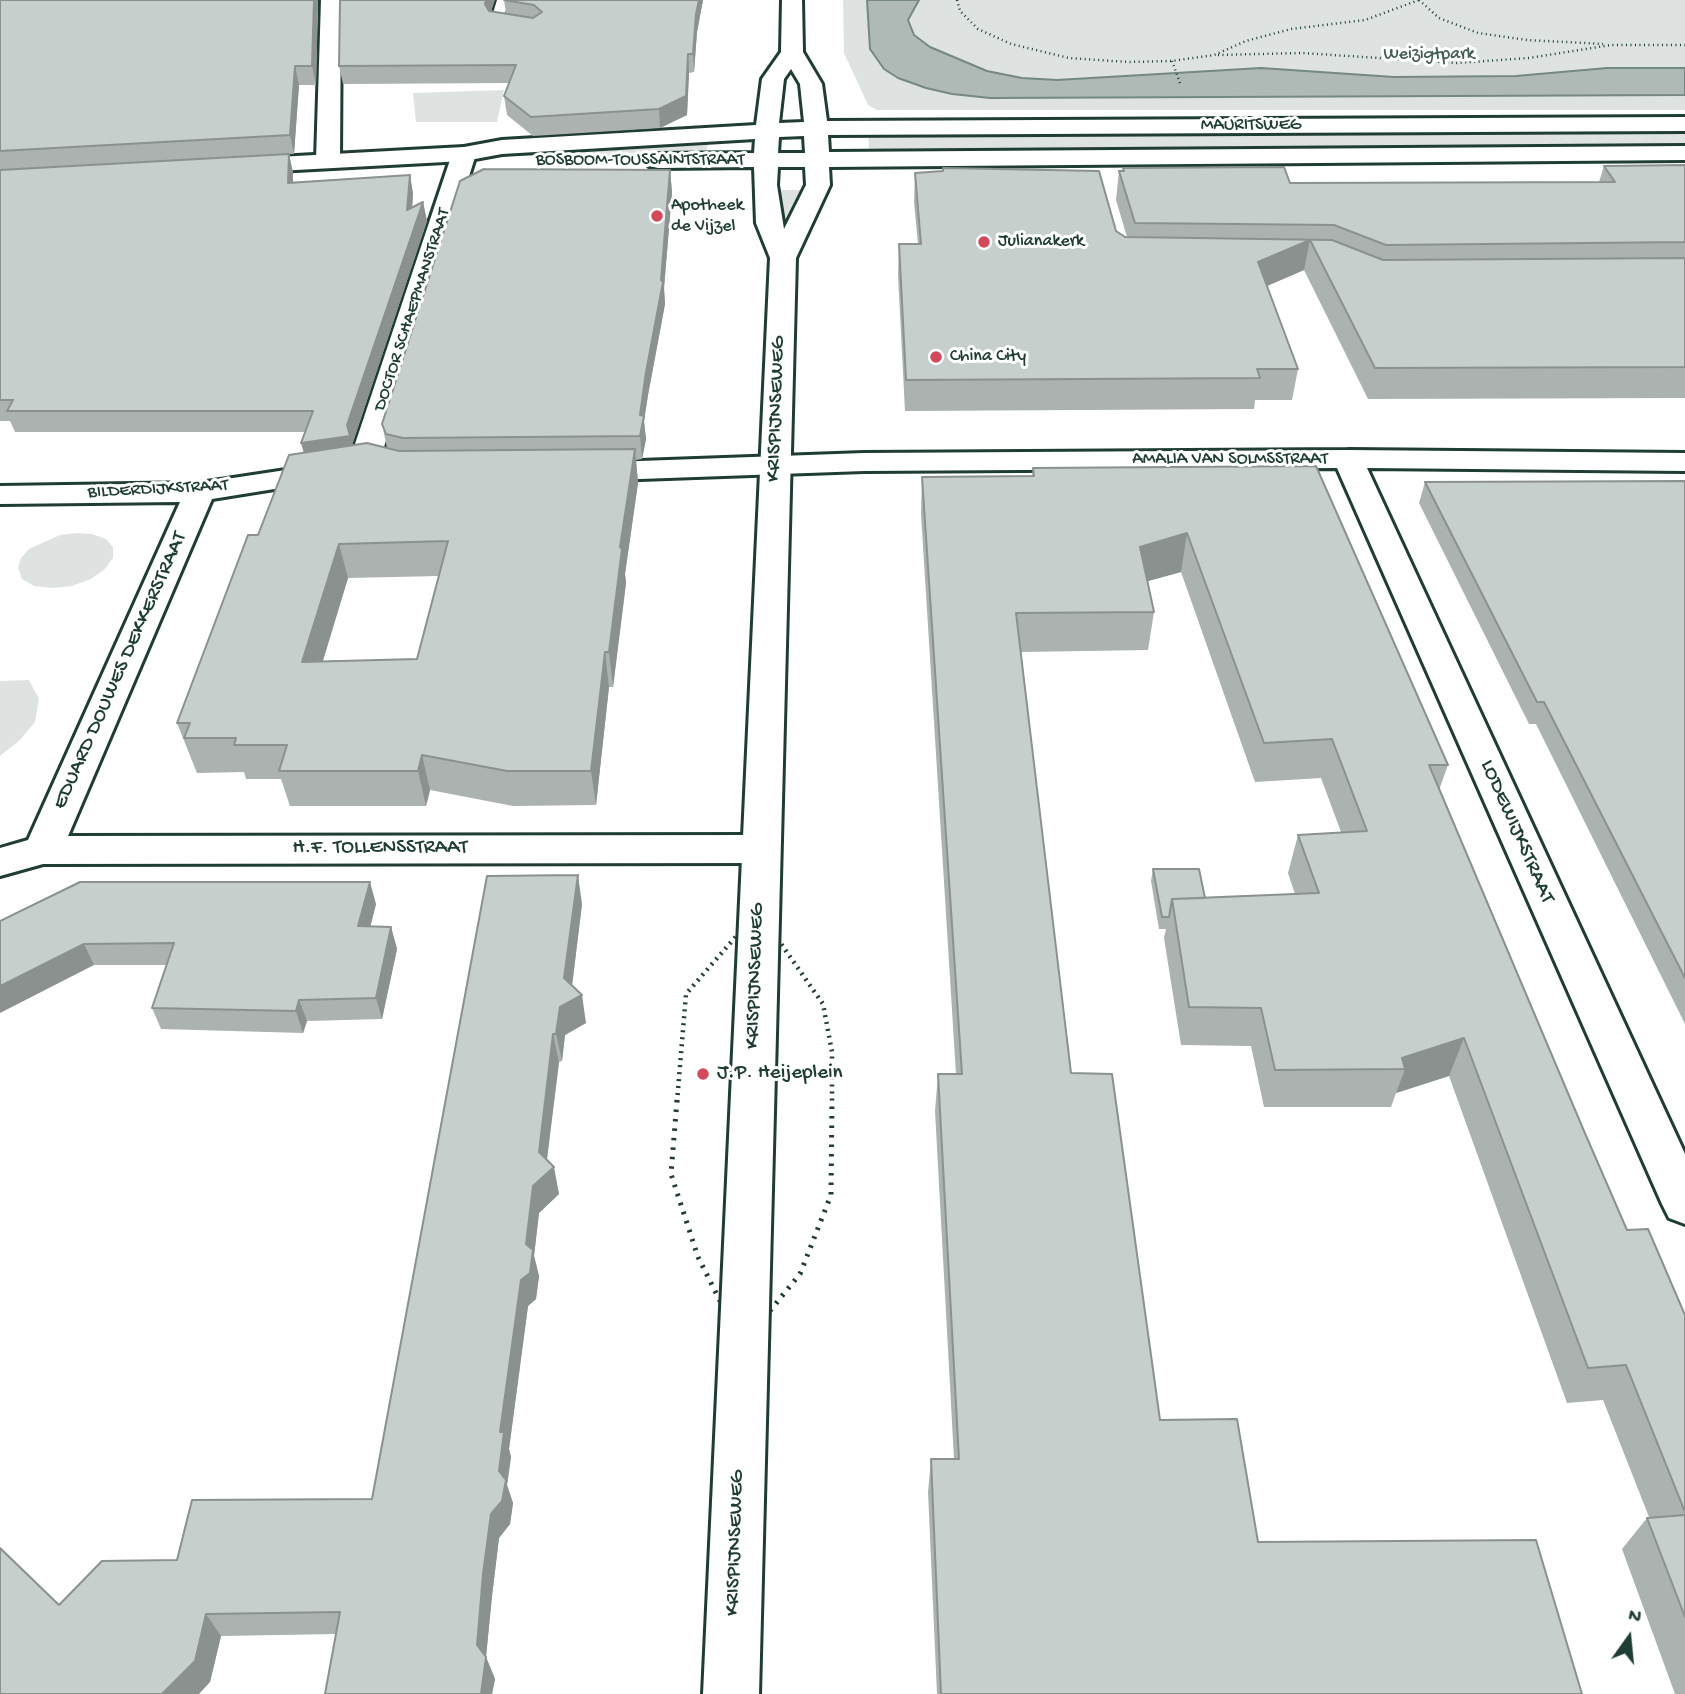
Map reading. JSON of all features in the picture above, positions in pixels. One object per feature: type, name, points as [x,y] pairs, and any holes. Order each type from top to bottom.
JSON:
[{"type":"street","points":[[328,160],[331,0]]},
{"type":"street","points":[[792,0],[792,52]]},
{"type":"street","name":"KRISPIJNSEWEG","points":[[731,1694],[783,258],[769,223],[767,130],[773,79],[792,52],[802,64],[811,84],[816,128],[816,191],[783,258]]},
{"type":"street","name":"MAURITSWEG","points":[[816,128],[1685,124]]},
{"type":"street","name":"BOSBOOM-TOUSSAINTSTRAAT","points":[[219,167],[464,154],[502,147],[816,128]]},
{"type":"street","name":"MAURITSWEG","points":[[817,160],[1095,164],[1685,153]]},
{"type":"street","name":"BOSBOOM-TOUSSAINTSTRAAT","points":[[464,154],[500,162],[817,160]]},
{"type":"street","name":"DOCTOR SCHAEPMANSTRAAT","points":[[376,465],[369,447],[464,154]]},
{"type":"street","name":"AMALIA VAN SOLMSSTRAAT","points":[[775,466],[863,461],[1348,459],[1685,462]]},
{"type":"street","name":"LODEWIJKSTRAAT","points":[[1348,459],[1685,1204]]},
{"type":"street","name":"BILDERDIJKSTRAAT","points":[[0,495],[200,492],[376,465],[406,473]]},
{"type":"street","points":[[560,472],[775,466]]},
{"type":"street","name":"EDUARD DOUWES DEKKERSTRAAT","points":[[43,850],[200,492]]},
{"type":"street","name":"H.F. TOLLENSSTRAAT","points":[[0,862],[43,850],[761,849]]},
{"type":"lane","points":[[503,0],[496,23],[523,27]]},
{"type":"path","points":[[957,0],[960,11],[978,29],[1011,44],[1088,61],[1172,61],[1214,55],[1302,53],[1455,63],[1529,58],[1611,45]]},
{"type":"path","points":[[1214,55],[1246,41],[1291,29],[1364,20],[1394,12],[1419,0],[1439,18],[1478,33],[1527,40],[1611,45],[1685,45]]},
{"type":"path","points":[[1172,61],[1175,66]]},
{"type":"green space","name":"Weizigtpark","points":[[843,0],[1685,0],[1685,110],[877,110],[868,105],[844,53]]},
{"type":"green space","points":[[504,90],[497,122],[416,122],[413,93]]},
{"type":"green space","points":[[1685,127],[1685,147],[1051,151],[869,151],[868,132]]},
{"type":"green space","points":[[709,140],[705,157],[493,156],[494,151]]},
{"type":"green space","points":[[775,190],[803,190],[789,232],[784,236]]},
{"type":"green space","points":[[77,533],[106,539],[113,547],[113,558],[105,569],[91,579],[72,586],[34,586],[22,579],[18,568],[21,558],[29,549],[60,535]]},
{"type":"green space","points":[[29,680],[39,699],[35,722],[20,740],[0,756],[0,681]]},
{"type":"shaded area","points":[[867,0],[919,0],[908,20],[914,35],[930,47],[987,71],[1022,78],[1057,80],[1261,68],[1394,77],[1516,76],[1607,68],[1685,68],[1685,95],[990,98],[952,94],[898,78],[884,69],[870,49]]},
{"type":"building","points":[[0,0],[314,0],[312,66],[295,66],[290,135],[0,151]]},
{"type":"building","points":[[340,0],[486,0],[489,11],[533,18],[542,12],[534,5],[504,0],[699,0],[693,54],[688,54],[686,96],[659,109],[531,117],[504,96],[516,65],[339,66]]},
{"type":"building","points":[[289,154],[288,183],[410,175],[407,210],[423,202],[347,425],[350,436],[301,443],[313,411],[7,411],[13,400],[0,400],[0,170]]},
{"type":"building","points":[[1685,165],[1685,242],[1386,245],[1334,225],[1135,223],[1119,171],[1124,171],[1123,168],[1284,167],[1290,183],[1615,182],[1604,166]]},
{"type":"building","points":[[943,168],[1099,171],[1116,231],[1125,237],[1332,240],[1383,260],[1685,258],[1685,367],[1375,368],[1310,240],[1258,262],[1298,369],[1257,369],[1260,378],[906,380],[899,244],[921,244],[915,173],[943,171]]},
{"type":"building","points":[[484,169],[670,170],[661,280],[663,282],[646,372],[640,415],[644,416],[640,436],[403,438],[386,434],[382,424],[460,181]]},
{"type":"building","points":[[367,443],[399,451],[635,449],[620,547],[622,549],[609,652],[605,652],[591,771],[507,771],[422,755],[418,771],[279,771],[287,745],[234,745],[236,738],[184,738],[190,723],[177,723],[248,535],[258,535],[289,455]],"holes":[[[448,541],[417,659],[302,662],[339,544]]]},
{"type":"building","points":[[1316,466],[1448,765],[1429,765],[1627,1230],[1648,1229],[1685,1315],[1685,1512],[1626,1365],[1588,1368],[1464,1038],[1402,1058],[1405,1069],[1275,1070],[1261,1008],[1189,1007],[1172,899],[1319,893],[1298,835],[1367,831],[1332,739],[1264,743],[1187,533],[1140,547],[1154,612],[1016,613],[1071,1073],[1112,1074],[1160,1420],[1237,1419],[1258,1542],[1536,1540],[1582,1694],[941,1694],[931,1459],[959,1459],[938,1074],[962,1074],[922,477],[1034,476],[1033,468]]},
{"type":"building","points":[[1685,481],[1685,978],[1544,702],[1537,702],[1425,482]]},
{"type":"building","points":[[1153,869],[1199,869],[1205,898],[1172,899],[1169,917],[1162,917]]},
{"type":"building","points":[[578,875],[564,978],[582,995],[560,1007],[556,1034],[553,1034],[539,1152],[554,1167],[533,1186],[526,1244],[533,1250],[530,1273],[521,1280],[500,1432],[504,1432],[499,1471],[506,1480],[502,1501],[491,1514],[483,1574],[477,1645],[486,1657],[481,1694],[325,1694],[340,1612],[206,1614],[195,1661],[162,1694],[0,1694],[0,1548],[59,1605],[102,1561],[177,1560],[192,1500],[372,1499],[487,876]]},
{"type":"building","points":[[80,882],[370,882],[358,926],[391,927],[376,998],[299,1000],[296,1011],[152,1008],[174,943],[84,944],[0,986],[0,921]]},
{"type":"building","points":[[1685,1515],[1685,1617],[1647,1518]]},
{"type":"place","name":"Apotheek de Vijzel","points":[[657,216]]},
{"type":"place","name":"Julianakerk","points":[[984,242]]},
{"type":"place","name":"China City","points":[[936,357]]},
{"type":"place","name":"J.P. Heijeplein","points":[[703,1074]]}]
